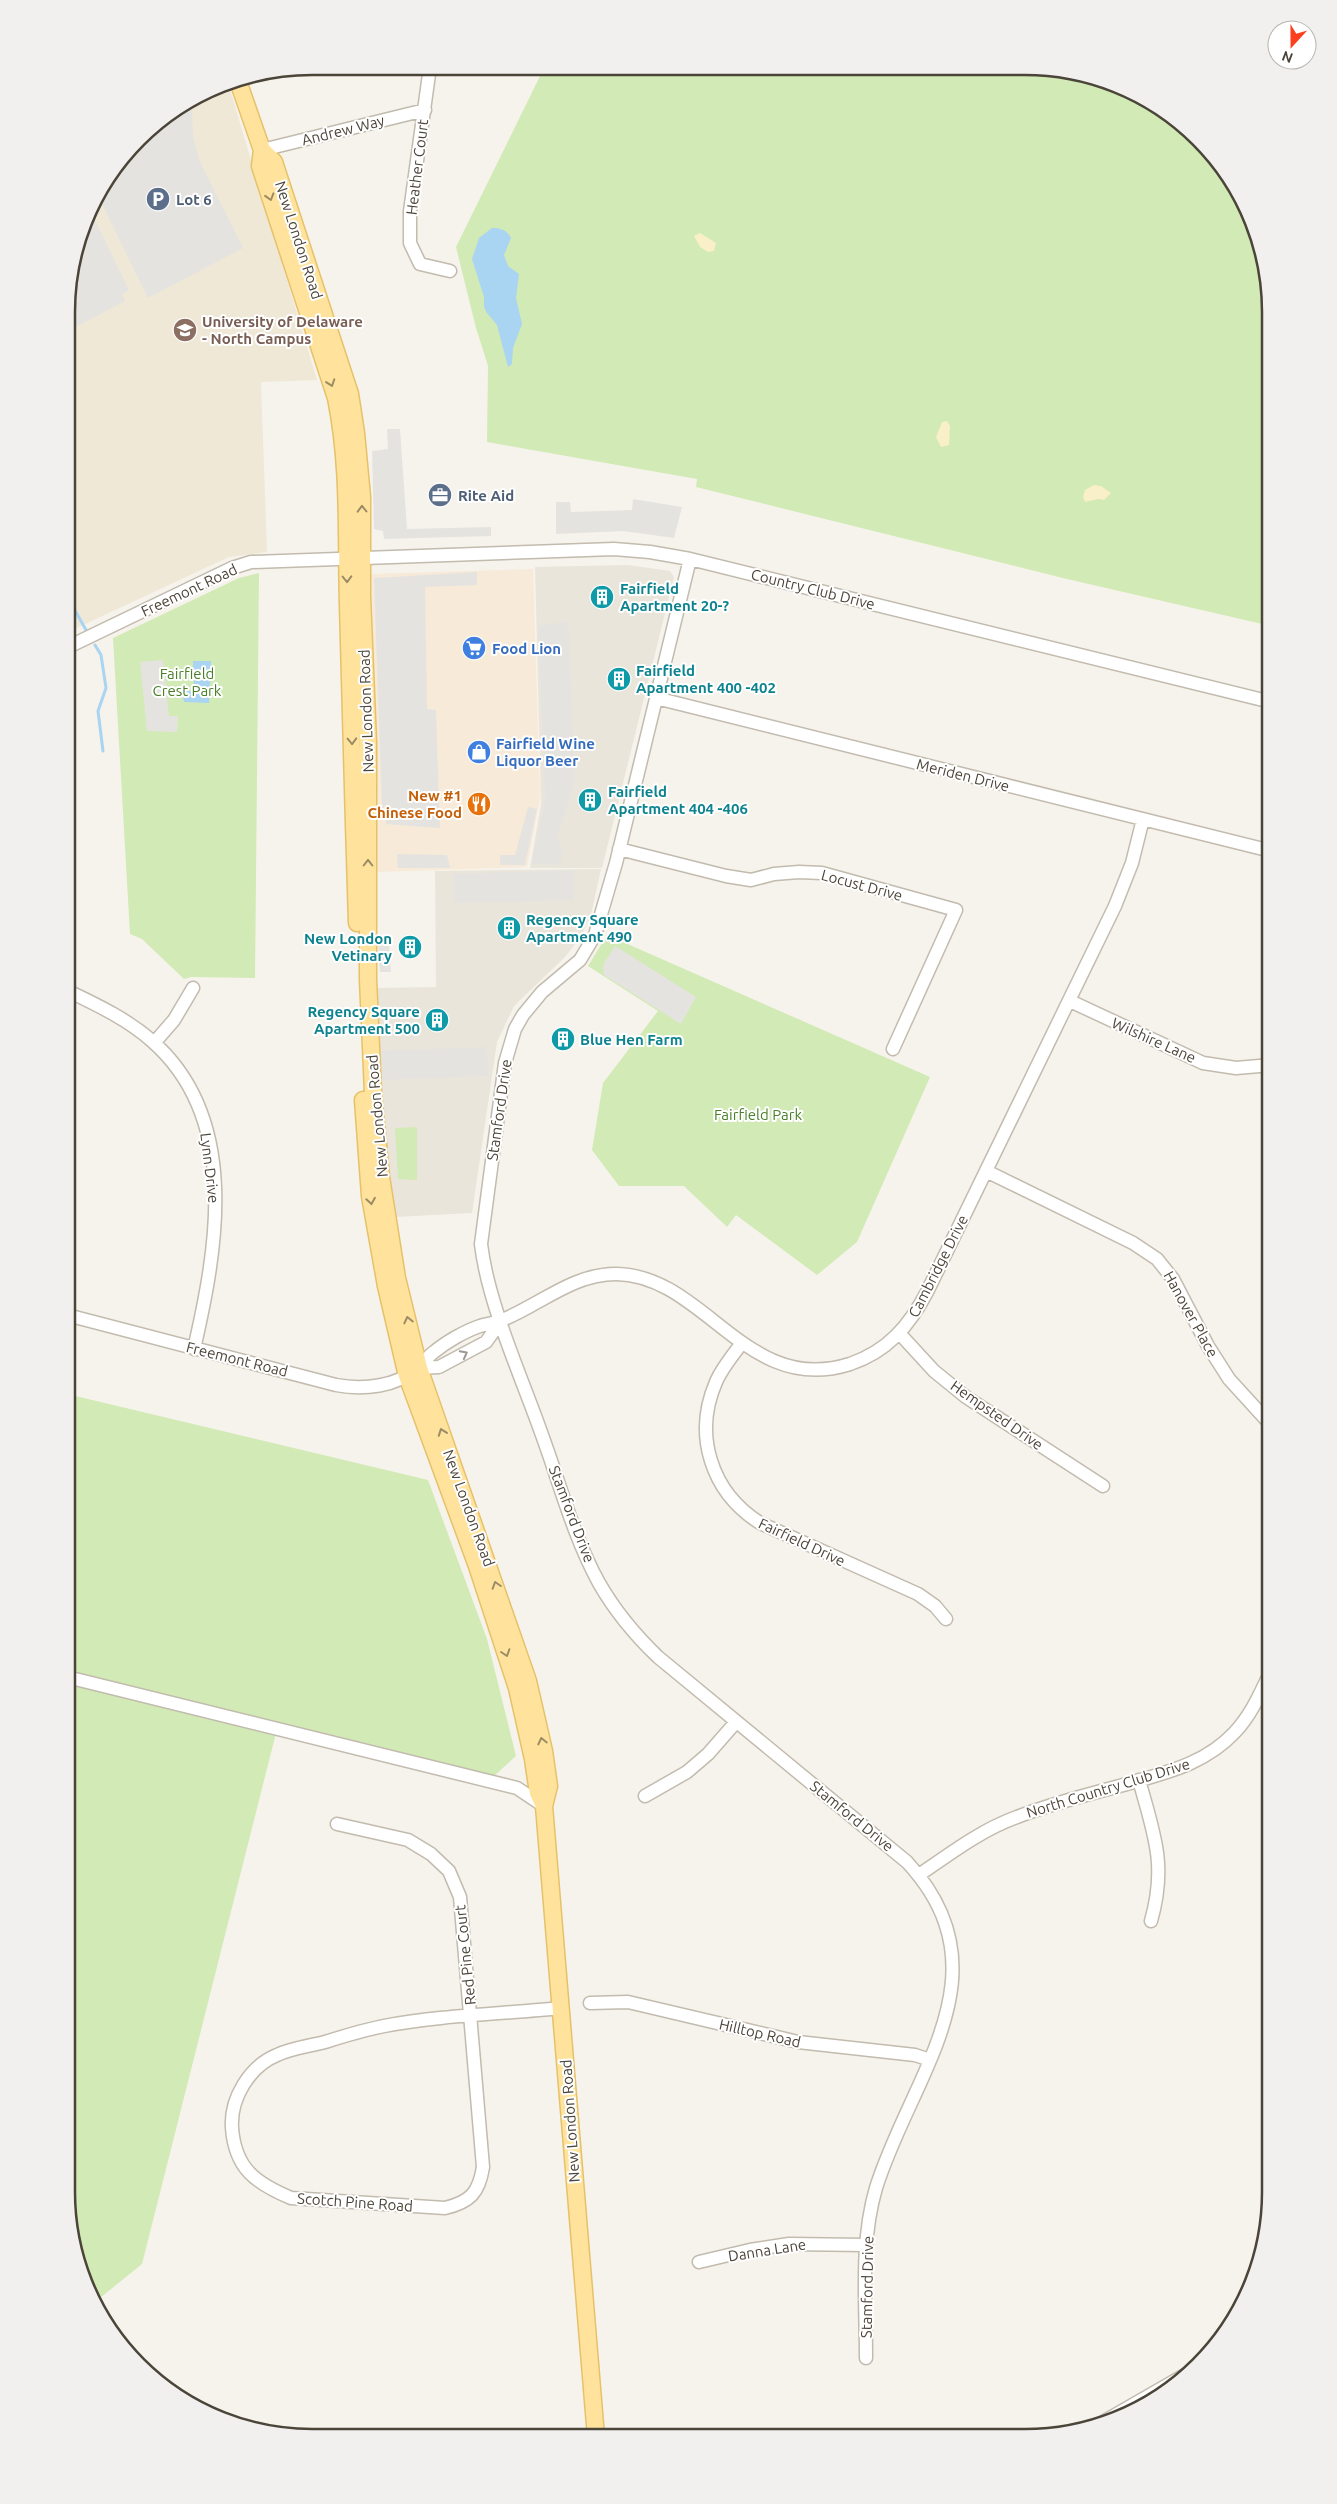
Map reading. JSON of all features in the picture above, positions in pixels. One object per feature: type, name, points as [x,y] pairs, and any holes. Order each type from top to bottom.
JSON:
[{"type":"main road","name":"New London Road","points":[[240,87],[262,150],[274,162],[350,394],[356,433],[362,497],[355,558],[368,744],[368,979],[373,1093],[381,1177],[413,1372],[488,1559],[528,1680],[544,1751],[548,1786],[544,1806],[595,2429]]},
{"type":"street","name":"Heather Court","points":[[429,75],[410,211],[410,243],[420,264],[450,271]]},
{"type":"street","name":"Andrew Way","points":[[262,150],[424,110]]},
{"type":"street","name":"Country Club Drive","points":[[355,558],[614,549],[650,552],[690,559],[1262,700]]},
{"type":"street","name":"Freemont Road","points":[[75,644],[240,565],[273,560],[355,558]]},
{"type":"street","name":"Stamford Drive","points":[[690,559],[596,935],[580,960],[542,992],[527,1009],[515,1029],[505,1063],[481,1244],[486,1274],[501,1321],[583,1548],[603,1588],[626,1623],[642,1641],[736,1722],[879,1838],[919,1875],[930,1889],[945,1923],[951,1945],[953,1972],[947,2018],[876,2188],[866,2245],[866,2358]]},
{"type":"street","name":"Meriden Drive","points":[[656,698],[1262,848]]},
{"type":"street","name":"Cambridge Drive","points":[[413,1372],[433,1352],[478,1327],[501,1321],[578,1281],[617,1274],[642,1278],[667,1288],[742,1343],[773,1361],[818,1369],[840,1366],[877,1352],[900,1334],[914,1317],[928,1292],[1070,1002],[1123,888],[1144,819]]},
{"type":"street","name":"Locust Drive","points":[[619,849],[726,876],[751,880],[774,874],[822,873],[956,910],[893,1049]]},
{"type":"street","points":[[154,1042],[174,1020],[193,988]]},
{"type":"street","name":"Lynn Drive","points":[[75,994],[114,1014],[154,1042],[175,1067],[192,1094],[203,1121],[212,1152],[216,1230],[207,1294],[194,1348]]},
{"type":"street","name":"Wilshire Lane","points":[[1070,1002],[1203,1063],[1236,1068],[1262,1066]]},
{"type":"street","name":"Hanover Place","points":[[986,1171],[1133,1243],[1157,1259],[1166,1267],[1182,1293],[1208,1346],[1229,1379],[1262,1415]]},
{"type":"street","name":"Freemont Road","points":[[75,1316],[348,1387],[372,1387],[413,1372]]},
{"type":"street","name":"Hempsted Drive","points":[[900,1334],[934,1371],[966,1396],[1102,1486]]},
{"type":"street","name":"Fairfield Drive","points":[[742,1343],[717,1380],[706,1420],[710,1460],[728,1496],[748,1515],[760,1523],[918,1594],[934,1606],[946,1619]]},
{"type":"street","points":[[75,1679],[517,1788],[544,1806]]},
{"type":"street","name":"North Country Club Drive","points":[[919,1875],[966,1842],[1002,1823],[1187,1766],[1223,1743],[1250,1712],[1262,1689]]},
{"type":"street","points":[[646,1796],[694,1766],[708,1754],[736,1722]]},
{"type":"street","points":[[1139,1780],[1159,1859],[1157,1897],[1151,1921]]},
{"type":"street","name":"Red Pine Court","points":[[337,1824],[408,1840],[431,1854],[449,1871],[460,1897],[472,2016]]},
{"type":"street","name":"Hilltop Road","points":[[590,2003],[628,2002],[798,2042],[915,2055],[930,2060]]},
{"type":"street","name":"Scotch Pine Road","points":[[472,2016],[483,2167],[481,2182],[473,2195],[461,2204],[445,2208],[291,2198],[267,2188],[240,2162],[233,2142],[232,2122],[234,2104],[241,2089],[256,2069],[277,2055],[382,2026],[472,2016],[561,2008]]},
{"type":"street","name":"Danna Lane","points":[[699,2262],[750,2250],[789,2244],[866,2245]]},
{"type":"shaded area","name":"University of Delaware - North Campus","points":[[230,90],[317,380],[261,382],[267,552],[229,557],[75,629],[75,312],[77,281],[83,251],[99,207],[115,181],[134,156],[156,134],[181,115],[207,99]]},
{"type":"shaded area","name":"Lot 6","points":[[192,108],[193,136],[199,160],[243,248],[148,298],[101,203],[134,156],[168,124]]},
{"type":"shaded area","points":[[94,219],[129,290],[122,294],[125,301],[75,327],[76,303],[79,301],[76,298],[77,281],[83,251]]},
{"type":"shaded area","points":[[387,429],[400,429],[407,529],[491,527],[491,536],[384,539],[383,531],[374,529],[372,451],[388,449]]},
{"type":"shaded area","points":[[633,499],[682,507],[674,538],[623,531],[556,534],[556,502],[570,502],[571,512],[632,510]]},
{"type":"shaded area","points":[[628,565],[670,571],[674,577],[602,868],[530,868],[541,804],[535,567]]},
{"type":"shaded area","points":[[533,569],[540,798],[527,867],[377,872],[371,574]]},
{"type":"shaded area","points":[[477,572],[477,585],[425,587],[427,709],[436,710],[440,828],[386,824],[387,808],[382,808],[374,578]]},
{"type":"shaded area","points":[[568,621],[575,781],[557,838],[563,850],[560,865],[532,863],[545,798],[538,626]]},
{"type":"shaded area","points":[[163,660],[169,716],[178,716],[177,732],[147,731],[140,662]]},
{"type":"shaded area","points":[[528,807],[537,809],[525,865],[500,865],[500,855],[515,855]]},
{"type":"shaded area","points":[[397,854],[447,855],[450,868],[398,868]]},
{"type":"shaded area","points":[[601,869],[591,915],[581,936],[565,957],[514,1006],[497,1042],[472,1213],[395,1217],[384,1153],[376,988],[436,987],[435,871]]},
{"type":"shaded area","points":[[574,870],[574,900],[455,903],[453,874]]},
{"type":"shaded area","points":[[389,943],[391,972],[380,972],[378,944]]},
{"type":"shaded area","points":[[615,946],[696,997],[681,1024],[604,975],[603,965]]},
{"type":"shaded area","points":[[487,1047],[488,1076],[380,1080],[378,1051]]},
{"type":"green space","points":[[541,75],[1025,75],[1056,77],[1086,83],[1130,99],[1169,124],[1213,168],[1238,207],[1254,251],[1260,281],[1262,312],[1262,624],[1067,579],[696,487],[697,479],[487,442],[488,366],[476,328],[456,247]]},
{"type":"green space","name":"Fairfield Crest Park","points":[[259,573],[255,978],[191,977],[184,979],[142,939],[130,934],[113,638],[239,578]]},
{"type":"green space","name":"Fairfield Park","points":[[607,935],[930,1077],[857,1242],[817,1275],[736,1215],[727,1227],[684,1186],[619,1186],[592,1150],[603,1083],[658,1011],[588,966]]},
{"type":"green space","points":[[417,1127],[417,1180],[398,1179],[395,1128]]},
{"type":"green space","points":[[75,1396],[428,1480],[487,1639],[516,1756],[493,1777],[75,1673]]},
{"type":"green space","points":[[75,1686],[276,1733],[142,2264],[100,2298],[83,2253],[77,2223],[75,2192]]},
{"type":"sand","points":[[700,233],[716,243],[714,251],[708,252],[700,247],[694,236]]},
{"type":"sand","points":[[947,421],[950,426],[949,445],[941,447],[936,437],[942,422]]},
{"type":"sand","points":[[1094,485],[1101,486],[1111,493],[1104,500],[1098,499],[1085,502],[1083,497],[1085,490]]},
{"type":"water","points":[[492,228],[503,230],[511,238],[504,255],[508,266],[519,274],[516,298],[522,324],[513,348],[512,364],[508,367],[497,325],[484,307],[484,297],[472,259],[479,238]]},
{"type":"water","points":[[193,661],[211,661],[209,703],[184,702],[182,692],[194,690]]},
{"type":"waterway","points":[[75,610],[86,630]]},
{"type":"waterway","points":[[95,645],[101,655],[106,688],[98,711],[103,751]]},
{"type":"place","name":"Lot 6","points":[[158,199]]},
{"type":"place","name":"University of Delaware - North Campus","points":[[185,330]]},
{"type":"place","name":"Rite Aid","points":[[440,495]]},
{"type":"place","name":"Fairfield Apartment 20-?","points":[[602,597]]},
{"type":"place","name":"Food Lion","points":[[474,648]]},
{"type":"place","name":"Fairfield Apartment 400 -402","points":[[619,679]]},
{"type":"place","name":"Fairfield Wine Liquor Beer","points":[[479,752]]},
{"type":"place","name":"Fairfield Apartment 404 -406","points":[[590,800]]},
{"type":"place","name":"New #1 Chinese Food","points":[[479,804]]},
{"type":"place","name":"Regency Square Apartment 490","points":[[509,928]]},
{"type":"place","name":"New London Vetinary","points":[[410,947]]},
{"type":"place","name":"Regency Square Apartment 500","points":[[437,1020]]},
{"type":"place","name":"Blue Hen Farm","points":[[563,1039]]}]
